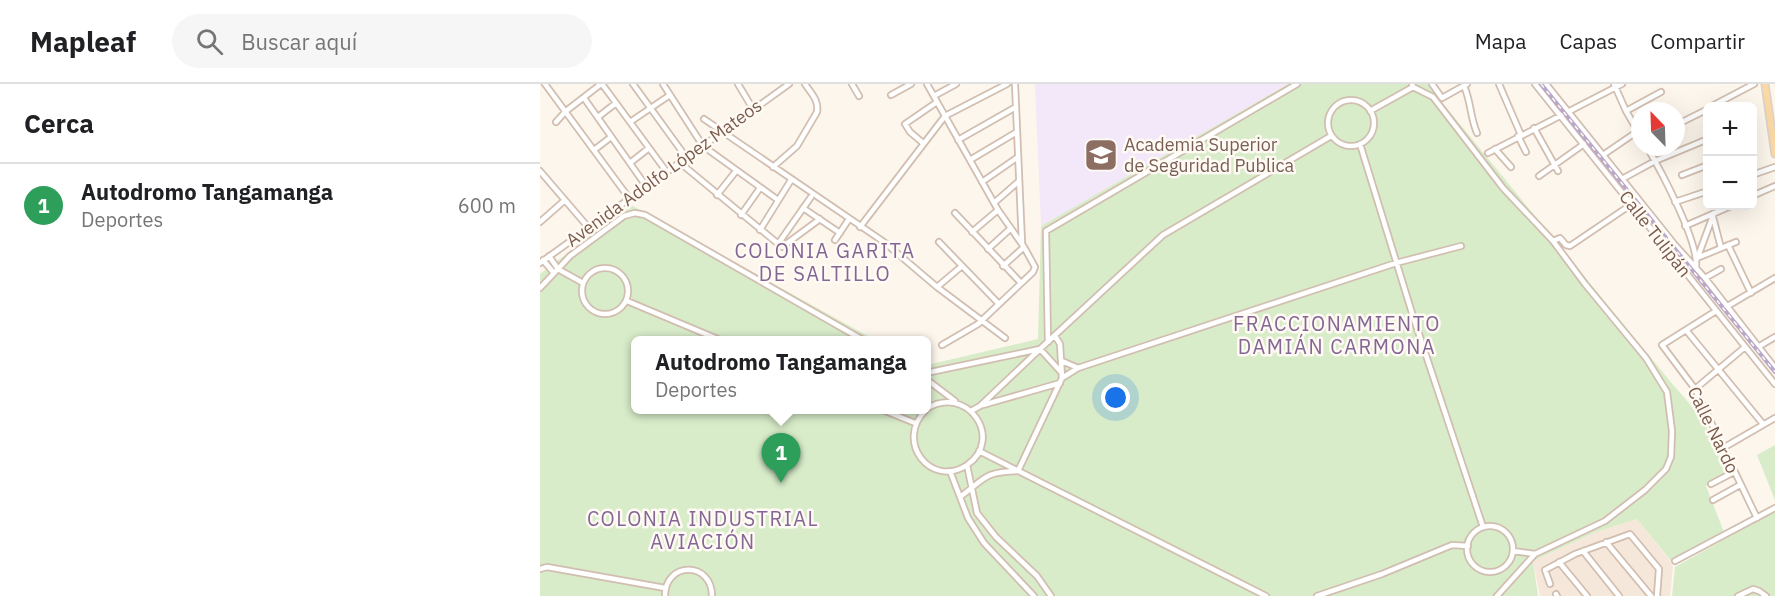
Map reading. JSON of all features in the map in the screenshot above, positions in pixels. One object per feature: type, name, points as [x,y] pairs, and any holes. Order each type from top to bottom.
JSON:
[{"type":"main road","points":[[1765,84],[1774,127],[1775,154]]},
{"type":"street","points":[[545,84],[629,198]]},
{"type":"street","points":[[556,122],[566,111],[602,84],[666,171]]},
{"type":"street","points":[[633,84],[686,157]]},
{"type":"street","points":[[663,84],[703,146],[778,200]]},
{"type":"street","points":[[738,84],[753,109]]},
{"type":"street","name":"Avenida Adolfo López Mateos","points":[[542,261],[789,84]]},
{"type":"street","points":[[773,167],[797,146],[817,112],[818,106],[806,84]]},
{"type":"street","points":[[852,84],[860,96]]},
{"type":"street","points":[[891,95],[911,84]]},
{"type":"street","points":[[927,84],[998,210],[1035,267],[1033,272],[998,303],[982,321],[942,345]]},
{"type":"street","points":[[934,96],[956,84]]},
{"type":"street","points":[[860,227],[922,143],[945,116],[1007,84]]},
{"type":"street","points":[[1004,266],[1023,246],[1018,182],[1015,84]]},
{"type":"street","points":[[1048,342],[1046,231],[1297,84]]},
{"type":"street","points":[[1432,84],[1442,98],[1465,85],[1477,133]]},
{"type":"street","points":[[1499,84],[1526,152]]},
{"type":"street","name":"Calle Tulipán","points":[[1535,84],[1775,384]]},
{"type":"street","points":[[1546,84],[1675,245],[1705,278],[1775,368]]},
{"type":"street","points":[[1488,153],[1622,84]]},
{"type":"street","points":[[1720,102],[1754,84]]},
{"type":"street","points":[[1370,111],[1412,86],[1433,97],[1503,188],[1553,241],[1646,358],[1667,392],[1672,430],[1671,457],[1666,469],[1645,490],[1605,520],[1535,554],[1497,596]]},
{"type":"street","points":[[1615,86],[1631,119]]},
{"type":"street","points":[[1626,111],[1661,92]]},
{"type":"street","points":[[630,122],[670,95]]},
{"type":"street","points":[[1768,100],[1775,97]]},
{"type":"street","points":[[584,98],[646,186]]},
{"type":"street","points":[[1354,100],[1370,111],[1374,121],[1373,129],[1370,136],[1360,144],[1345,146],[1331,135],[1328,124],[1329,116],[1339,104],[1354,100]]},
{"type":"street","points":[[922,143],[909,132],[905,124],[937,102]]},
{"type":"street","points":[[598,117],[616,103]]},
{"type":"street","points":[[958,140],[1016,107]]},
{"type":"street","points":[[1685,121],[1703,111]]},
{"type":"street","points":[[704,119],[884,242],[937,287],[1005,338]]},
{"type":"street","points":[[1534,128],[1558,171]]},
{"type":"street","points":[[970,160],[1017,132]]},
{"type":"street","points":[[980,406],[1163,235],[1331,135]]},
{"type":"street","points":[[594,150],[611,137]]},
{"type":"street","points":[[1603,155],[1631,138]]},
{"type":"street","points":[[1622,179],[1655,161],[1703,141]]},
{"type":"street","points":[[1360,144],[1396,263],[1483,527]]},
{"type":"street","points":[[1539,176],[1584,144]]},
{"type":"street","points":[[630,163],[649,148]]},
{"type":"street","points":[[1496,149],[1511,167]]},
{"type":"street","points":[[1652,156],[1675,202],[1697,259]]},
{"type":"street","points":[[982,182],[1018,157]]},
{"type":"street","points":[[679,162],[780,245]]},
{"type":"street","points":[[1682,175],[1703,167]]},
{"type":"street","points":[[1757,173],[1775,167]]},
{"type":"street","points":[[717,195],[736,171]]},
{"type":"street","points":[[541,174],[588,227]]},
{"type":"street","points":[[760,230],[791,180]]},
{"type":"street","points":[[994,202],[1018,182]]},
{"type":"street","points":[[1757,194],[1775,186]]},
{"type":"street","points":[[741,215],[760,188]]},
{"type":"street","points":[[1675,202],[1703,192]]},
{"type":"street","points":[[780,245],[811,197]]},
{"type":"street","points":[[540,222],[565,200]]},
{"type":"street","points":[[1553,241],[1560,238],[1570,246],[1632,204]]},
{"type":"street","points":[[803,208],[840,233]]},
{"type":"street","points":[[972,232],[998,210]]},
{"type":"street","points":[[1685,226],[1723,210]]},
{"type":"street","points":[[540,288],[570,256],[624,216],[635,213],[645,215],[856,336]]},
{"type":"street","points":[[955,213],[1021,283]]},
{"type":"street","points":[[1696,267],[1713,215]]},
{"type":"street","points":[[1713,215],[1721,248]]},
{"type":"street","points":[[780,245],[820,219]]},
{"type":"street","points":[[835,240],[849,219]]},
{"type":"street","points":[[988,249],[1010,229]]},
{"type":"street","points":[[939,242],[998,303]]},
{"type":"street","points":[[1697,259],[1736,242]]},
{"type":"street","points":[[1728,245],[1751,292]]},
{"type":"street","points":[[971,411],[1061,378],[1078,368],[1396,263],[1461,246]]},
{"type":"street","points":[[549,256],[556,270]]},
{"type":"street","points":[[542,261],[583,283]]},
{"type":"street","points":[[937,287],[962,266]]},
{"type":"street","points":[[601,268],[617,271],[627,283],[629,291],[627,301],[615,313],[599,314],[584,303],[583,283],[590,273],[601,268]]},
{"type":"street","points":[[1705,278],[1721,269]]},
{"type":"street","points":[[1726,307],[1775,278]]},
{"type":"street","points":[[627,301],[710,336]]},
{"type":"street","points":[[1716,311],[1686,330],[1762,424]]},
{"type":"street","name":"Calle Nardo","points":[[1686,330],[1662,345],[1695,389],[1757,518]]},
{"type":"street","points":[[1018,471],[1061,378],[1060,344],[1055,336]]},
{"type":"street","points":[[1758,347],[1775,337]]},
{"type":"street","points":[[1695,389],[1745,347]]},
{"type":"street","points":[[931,372],[1040,349]]},
{"type":"street","points":[[1040,349],[1061,378]]},
{"type":"street","points":[[1062,361],[1078,368]]},
{"type":"street","points":[[922,414],[915,423],[913,439],[919,456],[933,468],[950,471],[967,465],[979,451],[981,427],[971,411],[931,382]]},
{"type":"street","points":[[931,407],[940,403],[957,403]]},
{"type":"street","points":[[893,414],[915,423]]},
{"type":"street","points":[[1723,448],[1775,418]]},
{"type":"street","points":[[979,451],[1266,596]]},
{"type":"street","points":[[967,465],[970,490],[977,513],[996,537],[1037,576],[1051,596]]},
{"type":"street","points":[[950,471],[968,518],[984,543],[1034,596]]},
{"type":"street","points":[[960,497],[981,479],[997,471],[1018,471]]},
{"type":"street","points":[[1711,484],[1734,472]]},
{"type":"street","points":[[1713,500],[1740,485]]},
{"type":"street","points":[[1675,561],[1775,508]]},
{"type":"street","points":[[1483,527],[1497,527],[1503,530],[1512,541],[1513,551],[1509,562],[1498,570],[1480,570],[1471,562],[1468,546],[1472,535],[1483,527]]},
{"type":"street","points":[[1550,584],[1545,570],[1583,550],[1630,534],[1659,569],[1658,596]]},
{"type":"street","points":[[1606,542],[1651,596]]},
{"type":"street","points":[[1317,596],[1382,574],[1452,545],[1468,546]]},
{"type":"street","points":[[1583,550],[1619,596]]},
{"type":"street","points":[[1513,551],[1535,554]]},
{"type":"street","points":[[1559,562],[1587,596]]},
{"type":"street","points":[[1659,569],[1667,565]]},
{"type":"street","points":[[540,569],[547,567],[665,588]]},
{"type":"street","points":[[665,596],[665,588],[672,576],[678,572],[693,570],[705,577],[712,589],[712,596]]},
{"type":"street","points":[[1738,596],[1753,589],[1766,596]]},
{"type":"shaded area","name":"Academia Superior de Seguridad Publica","points":[[1035,84],[1288,84],[1041,226]]},
{"type":"shaded area","points":[[1637,519],[1673,567],[1670,596],[1540,596],[1533,561],[1596,532]]},
{"type":"green space","points":[[1288,84],[1427,84],[1706,426],[1730,471],[1706,486],[1724,532],[1671,561],[1637,519],[1596,532],[1533,561],[1538,596],[540,596],[540,274],[631,205],[868,336],[631,336],[631,414],[931,414],[931,364],[1038,339],[1041,226]]},
{"type":"green space","points":[[1775,445],[1775,500],[1757,455]]},
{"type":"green space","points":[[1775,511],[1775,596],[1672,596],[1675,567]]},
{"type":"railway","points":[[1541,84],[1775,372]]},
{"type":"place","name":"Academia Superior de Seguridad Publica","points":[[1101,155]]},
{"type":"place","name":"Autodromo Tangamanga","points":[[781,483]]},
{"type":"district","name":"COLONIA GARITA DE SALTILLO","points":[[825,262]]},
{"type":"district","name":"FRACCIONAMIENTO DAMIÁN CARMONA","points":[[1337,336]]},
{"type":"district","name":"COLONIA INDUSTRIAL AVIACIÓN","points":[[703,530]]}]
